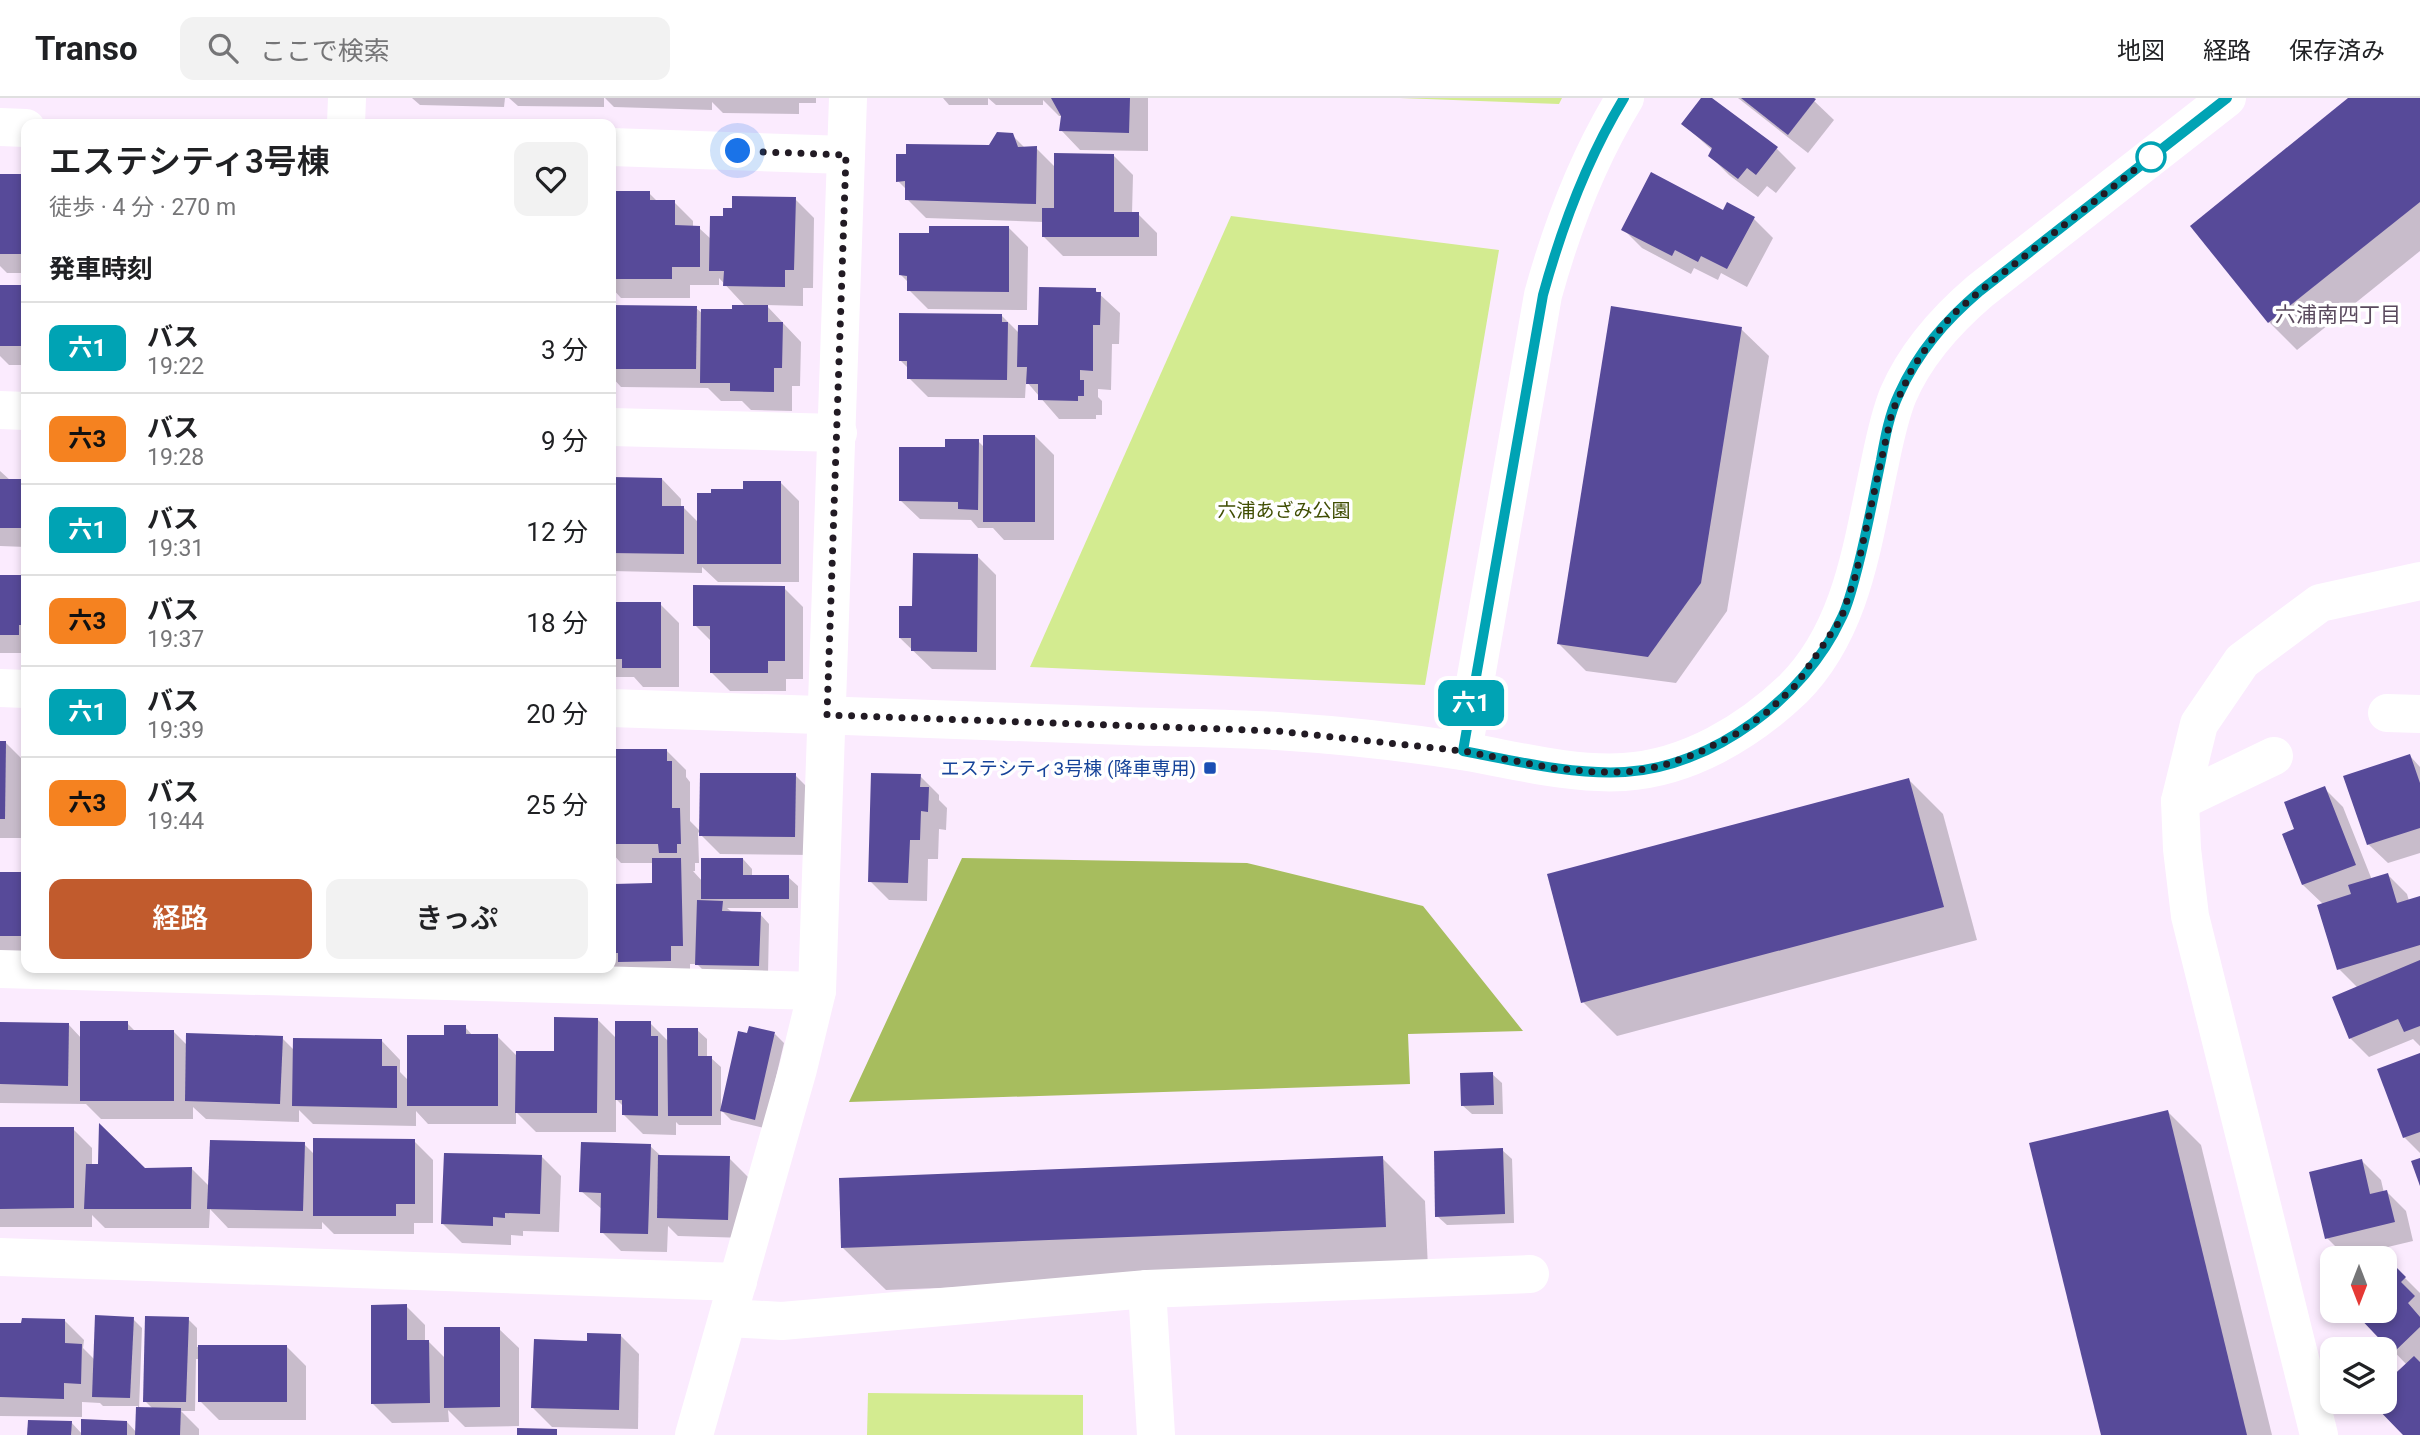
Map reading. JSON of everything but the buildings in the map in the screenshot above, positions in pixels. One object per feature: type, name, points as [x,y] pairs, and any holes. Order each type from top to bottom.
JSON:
[{"type":"street","points":[[346,119],[347,98]]},
{"type":"street","points":[[694,1435],[798,1069],[817,991],[848,98]]},
{"type":"street","points":[[1463,751],[1543,295],[1557,243],[1578,188],[1606,129],[1625,98]]},
{"type":"street","points":[[616,708],[1277,731],[1463,751],[1552,768],[1627,772],[1662,766],[1698,753],[1738,733],[1767,712],[1796,685],[1841,619],[1856,574],[1894,407],[1912,369],[1931,341],[1952,315],[1980,291],[2227,98]]},
{"type":"street","points":[[0,127],[21,128]]},
{"type":"street","points":[[616,147],[846,155]]},
{"type":"street","points":[[0,410],[21,411]]},
{"type":"street","points":[[616,427],[838,433]]},
{"type":"street","points":[[2319,1435],[2190,916],[2182,849],[2180,801],[2199,724],[2242,662],[2320,603],[2420,581]]},
{"type":"street","points":[[0,688],[21,689]]},
{"type":"street","points":[[2180,801],[2274,756]]},
{"type":"street","points":[[0,969],[21,970]]},
{"type":"street","points":[[149,973],[817,991]]},
{"type":"street","points":[[0,1257],[738,1282]]},
{"type":"street","points":[[728,1318],[782,1321],[1147,1289],[1530,1274]]},
{"type":"street","points":[[1147,1289],[1156,1435]]},
{"type":"green space","points":[[1400,98],[1562,98],[1559,104]]},
{"type":"green space","name":"六浦あざみ公園","points":[[1231,216],[1499,250],[1425,685],[1030,667]]},
{"type":"green space","points":[[962,858],[1247,863],[1423,906],[1523,1031],[1408,1034],[1410,1084],[849,1102]]},
{"type":"green space","points":[[868,1393],[1083,1395],[1083,1435],[867,1435]]},
{"type":"bus line","name":"六1","points":[[1624,98],[1578,188],[1557,243],[1543,295],[1463,751],[1552,768],[1595,772],[1627,772],[1662,766],[1698,753],[1738,733],[1767,712],[1796,685],[1819,655],[1841,619],[1856,574],[1892,412],[1912,369],[1931,341],[1952,315],[1980,291],[2227,98]]},
{"type":"place","name":"エステシティ3号棟 (降車専用)","points":[[1210,768]]},
{"type":"district","name":"六浦南四丁目","points":[[2338,315]]},
{"type":"route","points":[[738,151],[846,155],[827,715],[1277,731],[1463,751],[1552,768],[1595,772],[1627,772],[1662,766],[1698,753],[1738,733],[1767,712],[1796,685],[1819,655],[1841,619],[1856,574],[1887,429],[1898,396],[1912,369],[1952,315],[2151,157]]}]
